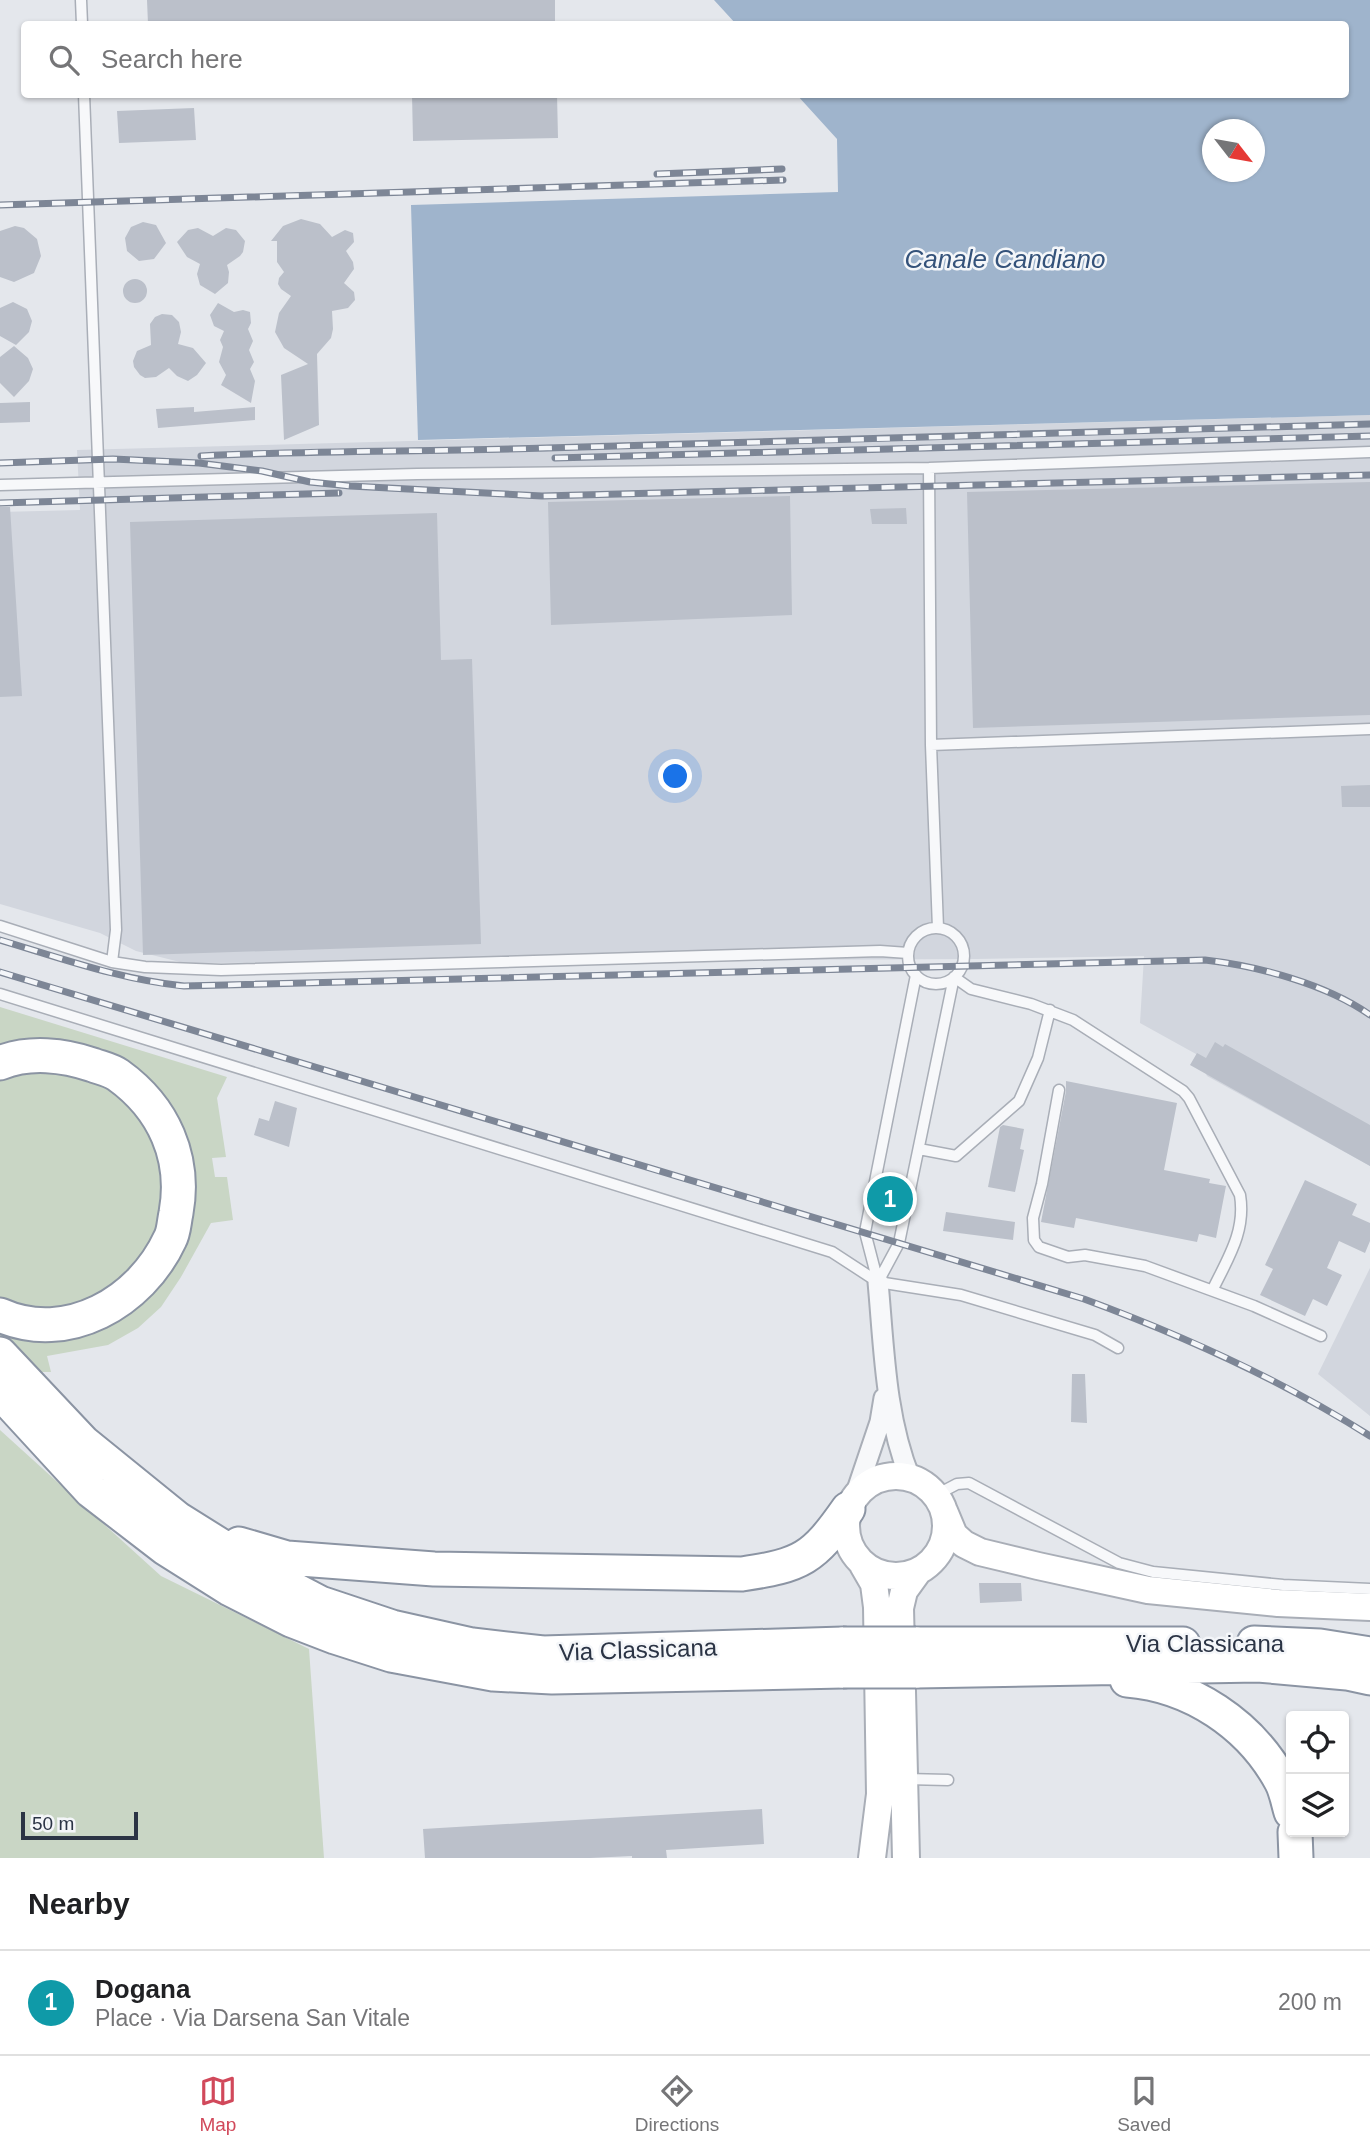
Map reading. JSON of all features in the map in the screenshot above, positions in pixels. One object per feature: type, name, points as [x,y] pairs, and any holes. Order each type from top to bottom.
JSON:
[{"type":"highway","points":[[0,1063],[18,1056],[71,1057],[116,1074],[154,1108],[173,1145],[180,1190],[171,1238],[147,1278],[106,1310],[64,1325],[19,1323],[0,1315]]},
{"type":"highway","name":"Via Classicana","points":[[0,1354],[83,1442],[103,1480]]},
{"type":"highway","name":"Via Classicana","points":[[0,1392],[103,1480],[178,1519],[274,1579],[320,1603],[392,1627],[472,1645],[543,1653],[916,1658],[1259,1643],[1320,1646],[1370,1654]]},
{"type":"highway","points":[[0,1409],[103,1480],[249,1548],[286,1558],[434,1569],[742,1574],[779,1569],[804,1559],[826,1541],[851,1503]]},
{"type":"highway","name":"Via Classicana","points":[[916,1658],[1024,1669],[1258,1665],[1347,1672],[1370,1678]]},
{"type":"highway","points":[[1024,1669],[1077,1680],[1129,1680],[1155,1684],[1190,1696],[1223,1713],[1259,1749],[1283,1782],[1286,1793]]},
{"type":"highway","points":[[1295,1837],[1296,1858]]},
{"type":"street","points":[[878,1282],[894,1430],[910,1478]]},
{"type":"street","points":[[872,1858],[880,1794],[877,1607],[874,1584],[853,1554],[847,1540],[845,1524],[880,1422],[887,1383]]},
{"type":"street","points":[[851,1503],[866,1485],[880,1478],[895,1475],[910,1478],[924,1484],[940,1503],[954,1535],[980,1552],[1148,1590],[1278,1603],[1370,1607]]},
{"type":"street","points":[[863,1565],[875,1573],[903,1577],[930,1564],[943,1543],[946,1527],[940,1503]]},
{"type":"street","points":[[906,1858],[900,1608],[904,1591],[916,1573]]},
{"type":"lane","points":[[81,0],[82,21]]},
{"type":"lane","points":[[84,98],[116,930],[112,962]]},
{"type":"lane","points":[[0,485],[417,474],[929,468],[1370,452]]},
{"type":"lane","points":[[929,468],[931,745],[938,928]]},
{"type":"lane","points":[[931,745],[1370,729]]},
{"type":"lane","points":[[0,926],[112,962],[145,967],[221,970],[880,951],[908,953]]},
{"type":"lane","points":[[878,1282],[899,1243],[954,978],[962,966],[963,949],[954,934],[938,928],[921,932],[915,937],[908,953],[916,975],[930,983],[939,984],[954,978]]},
{"type":"lane","points":[[878,1282],[865,1232],[916,975]]},
{"type":"lane","points":[[954,978],[971,989],[1050,1010],[1073,1020],[1183,1091],[1189,1098],[1240,1195],[1243,1212],[1237,1238],[1213,1289]]},
{"type":"lane","points":[[0,995],[832,1252],[878,1282],[961,1295],[1095,1335],[1118,1348]]},
{"type":"lane","points":[[919,1149],[956,1156],[1018,1101],[1033,1073],[1050,1010]]},
{"type":"lane","points":[[1059,1090],[1033,1218],[1034,1240],[1039,1247],[1068,1257],[1085,1255],[1144,1266],[1213,1289],[1321,1336]]},
{"type":"lane","points":[[940,1503],[957,1484],[969,1483],[1119,1563],[1153,1572],[1283,1585],[1370,1590]]},
{"type":"lane","points":[[904,1779],[948,1780]]},
{"type":"shaded area","points":[[1370,415],[1370,1166],[1207,1076],[1196,1054],[1140,1023],[1144,956],[184,963],[136,951],[100,933],[0,904],[0,512],[80,510],[77,450]]},
{"type":"shaded area","points":[[1370,1268],[1370,1416],[1318,1374]]},
{"type":"green space","points":[[0,1007],[227,1077],[217,1098],[226,1157],[212,1158],[215,1177],[227,1177],[233,1220],[211,1223],[161,1307],[138,1328],[108,1345],[47,1356],[51,1372],[31,1372],[0,1339],[0,1330],[30,1336],[173,1258],[156,1096],[0,1051]]},
{"type":"green space","points":[[28,1066],[85,1071],[145,1114],[171,1190],[156,1254],[85,1313],[0,1311],[0,1073]]},
{"type":"green space","points":[[0,1430],[161,1576],[309,1649],[324,1858],[0,1858]]},
{"type":"water","name":"Canale Candiano","points":[[714,0],[1370,0],[1370,415],[418,440],[411,205],[838,192],[837,139],[800,98],[1349,98],[1349,21],[733,21]]},
{"type":"building","points":[[147,0],[555,0],[555,21],[148,21]]},
{"type":"building","points":[[412,98],[557,98],[558,138],[413,141]]},
{"type":"building","points":[[194,108],[196,140],[119,143],[117,111]]},
{"type":"building","points":[[301,219],[320,224],[332,237],[345,230],[353,233],[354,242],[346,251],[354,269],[344,283],[354,292],[355,300],[348,308],[332,311],[331,338],[317,354],[319,425],[284,440],[281,375],[308,364],[284,348],[275,332],[279,313],[291,296],[278,284],[284,272],[277,262],[277,241],[271,241],[283,226]]},
{"type":"building","points":[[143,222],[156,225],[166,243],[154,259],[139,261],[127,251],[125,238],[131,227]]},
{"type":"building","points":[[15,226],[24,228],[37,239],[41,256],[34,273],[14,282],[0,277],[0,231]]},
{"type":"building","points":[[198,228],[213,236],[226,228],[236,230],[245,241],[240,256],[227,265],[228,283],[215,294],[200,285],[197,274],[200,264],[187,257],[177,242],[188,230]]},
{"type":"building","points":[[135,279],[143,283],[147,291],[143,299],[135,303],[127,299],[123,291],[127,283]]},
{"type":"building","points":[[13,302],[27,309],[32,321],[29,332],[16,345],[0,336],[0,308]]},
{"type":"building","points":[[218,303],[234,312],[250,312],[251,323],[248,329],[253,341],[249,350],[254,362],[250,369],[255,381],[251,403],[221,385],[226,375],[219,362],[223,347],[220,340],[224,331],[214,326],[210,315]]},
{"type":"building","points":[[162,314],[172,315],[179,322],[181,332],[178,344],[193,348],[206,363],[197,375],[188,381],[169,368],[156,377],[145,378],[134,367],[137,351],[151,345],[150,324],[155,317]]},
{"type":"building","points":[[14,346],[28,358],[33,369],[29,381],[14,397],[0,383],[0,357]]},
{"type":"building","points":[[30,402],[30,422],[0,423],[0,403]]},
{"type":"building","points":[[194,407],[194,412],[255,407],[255,420],[158,428],[156,409]]},
{"type":"building","points":[[1370,482],[1370,715],[973,728],[967,492]]},
{"type":"building","points":[[790,496],[792,615],[551,625],[548,502]]},
{"type":"building","points":[[0,507],[10,507],[22,696],[0,697]]},
{"type":"building","points":[[906,508],[907,524],[872,524],[870,509]]},
{"type":"building","points":[[437,513],[441,660],[472,659],[481,944],[143,955],[130,522]]},
{"type":"building","points":[[1370,785],[1370,807],[1342,807],[1341,786]]},
{"type":"building","points":[[1215,1042],[1223,1047],[1225,1044],[1370,1125],[1370,1166],[1190,1065],[1197,1053],[1206,1058]]},
{"type":"building","points":[[1066,1081],[1177,1103],[1164,1170],[1210,1179],[1209,1183],[1226,1186],[1216,1238],[1199,1234],[1197,1242],[1076,1218],[1074,1228],[1041,1222]]},
{"type":"building","points":[[275,1101],[297,1108],[289,1147],[254,1135],[259,1118],[269,1121]]},
{"type":"building","points":[[1003,1125],[1024,1129],[1020,1149],[1024,1150],[1015,1192],[988,1187],[1000,1127]]},
{"type":"building","points":[[886,1176],[901,1178],[898,1194],[901,1194],[892,1223],[877,1220]]},
{"type":"building","points":[[1305,1180],[1357,1204],[1352,1215],[1370,1223],[1370,1241],[1365,1253],[1339,1241],[1327,1268],[1342,1275],[1327,1306],[1313,1299],[1305,1316],[1260,1295],[1273,1269],[1265,1265]]},
{"type":"building","points":[[946,1212],[1015,1222],[1013,1240],[943,1231]]},
{"type":"building","points":[[1072,1374],[1085,1374],[1087,1423],[1071,1422]]},
{"type":"building","points":[[979,1583],[1021,1583],[1022,1601],[980,1603]]},
{"type":"building","points":[[762,1809],[764,1844],[666,1850],[667,1858],[425,1858],[423,1829]]},
{"type":"railway","points":[[657,174],[782,169]]},
{"type":"railway","points":[[0,205],[783,180]]},
{"type":"railway","points":[[201,456],[1370,424]]},
{"type":"railway","points":[[555,458],[1370,436]]},
{"type":"railway","points":[[0,463],[113,459],[199,463],[350,486],[542,496],[1370,475]]},
{"type":"railway","points":[[0,503],[339,493]]},
{"type":"railway","points":[[0,940],[114,974],[184,986],[1205,960],[1291,978],[1333,994],[1370,1015]]},
{"type":"railway","points":[[0,972],[1084,1299],[1231,1360],[1336,1415],[1370,1436]]},
{"type":"place","name":"Dogana","points":[[890,1199]]}]
